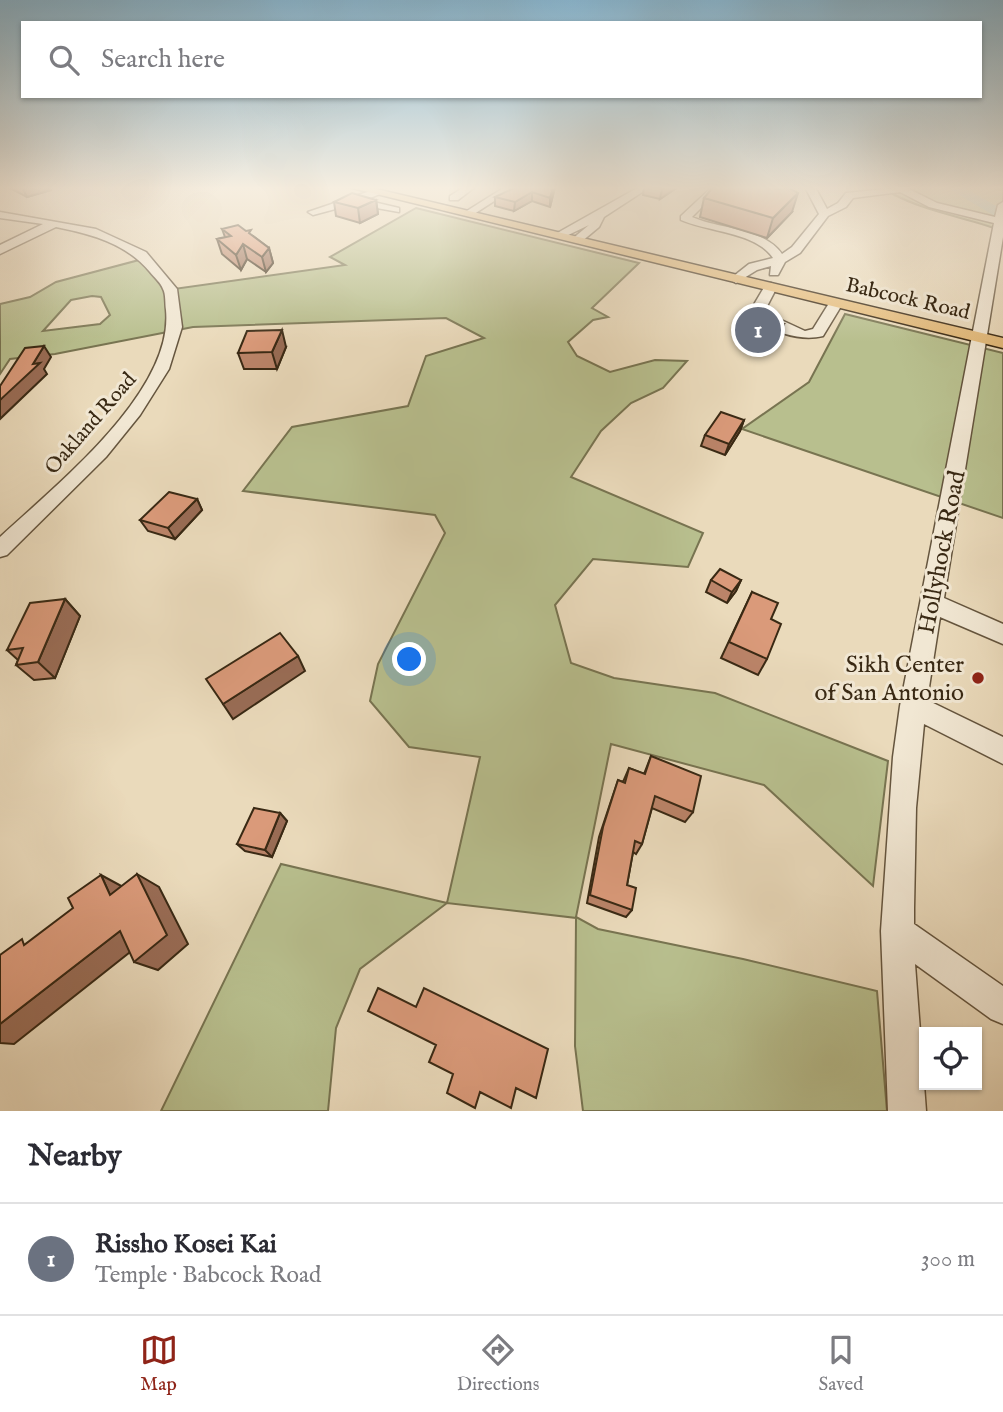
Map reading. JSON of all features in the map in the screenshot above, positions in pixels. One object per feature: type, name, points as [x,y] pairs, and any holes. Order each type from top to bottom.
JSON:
[{"type":"main road","name":"Babcock Road","points":[[572,239],[992,340]]},
{"type":"street","points":[[0,250],[22,239]]},
{"type":"street","name":"Oakland Road","points":[[0,549],[99,451],[141,403],[172,346],[177,323],[177,306],[172,292],[153,265],[141,255],[107,239]]},
{"type":"street","points":[[750,239],[777,251],[780,260],[756,313],[805,335],[818,333],[836,303]]},
{"type":"street","points":[[736,279],[753,267],[780,260],[796,250],[801,239]]},
{"type":"street","name":"Hollyhock Road","points":[[907,1111],[899,1028],[897,931],[902,786],[932,603],[992,340],[999,239]]},
{"type":"street","points":[[932,603],[1003,634]]},
{"type":"street","points":[[913,706],[1003,751]]},
{"type":"street","points":[[897,931],[1003,1007]]},
{"type":"green space","points":[[362,239],[541,239],[639,263],[592,308],[608,317],[593,320],[568,342],[577,356],[610,372],[655,360],[687,361],[663,388],[631,403],[601,431],[571,477],[703,533],[688,567],[593,559],[555,605],[571,663],[614,678],[715,693],[888,761],[873,886],[764,785],[611,744],[576,917],[598,929],[743,959],[877,991],[887,1111],[583,1111],[575,1046],[576,918],[447,903],[480,757],[409,747],[370,701],[378,664],[445,533],[435,515],[243,491],[292,427],[408,406],[426,356],[484,338],[446,318],[193,327],[55,354],[10,359],[0,374],[0,304],[30,297],[56,282],[143,259],[167,290],[345,265],[330,257]],"holes":[[[101,297],[110,315],[100,324],[43,331],[71,300]]]},
{"type":"green space","points":[[845,314],[1003,353],[1003,518],[742,429],[809,382]]},
{"type":"green space","points":[[281,864],[447,903],[360,969],[336,1028],[328,1111],[161,1111]]},
{"type":"building","points":[[217,239],[257,239],[269,248],[262,257],[243,244],[236,255]]},
{"type":"building","points":[[752,314],[784,324],[777,333],[746,325]]},
{"type":"building","points":[[282,330],[272,352],[238,353],[247,331]]},
{"type":"building","points":[[44,346],[33,364],[40,363],[0,400],[0,386],[25,348]]},
{"type":"building","points":[[721,412],[744,420],[729,444],[705,435]]},
{"type":"building","points":[[169,492],[197,499],[168,528],[140,520]]},
{"type":"building","points":[[720,569],[741,580],[732,592],[711,580]]},
{"type":"building","points":[[752,592],[778,603],[771,619],[781,624],[767,659],[729,642]]},
{"type":"building","points":[[65,599],[38,662],[16,665],[23,648],[7,650],[30,603]]},
{"type":"building","points":[[280,633],[298,656],[223,704],[206,679]]},
{"type":"building","points":[[651,756],[701,776],[693,812],[655,796],[642,844],[635,841],[627,885],[636,888],[632,910],[590,895],[603,827],[618,780],[625,783],[629,768],[645,774]]},
{"type":"building","points":[[254,808],[280,813],[265,850],[237,844]]},
{"type":"building","points":[[137,874],[167,935],[134,962],[120,931],[0,1024],[0,955],[22,939],[24,945],[73,908],[68,898],[101,875],[110,895]]},
{"type":"building","points":[[378,988],[416,1007],[424,988],[548,1049],[536,1098],[516,1088],[511,1108],[480,1092],[475,1108],[447,1093],[453,1074],[429,1062],[436,1045],[368,1011]]},
{"type":"place","name":"Rissho Kosei Kai","points":[[758,330]]},
{"type":"place","name":"Sikh Center of San Antonio","points":[[978,678]]}]
